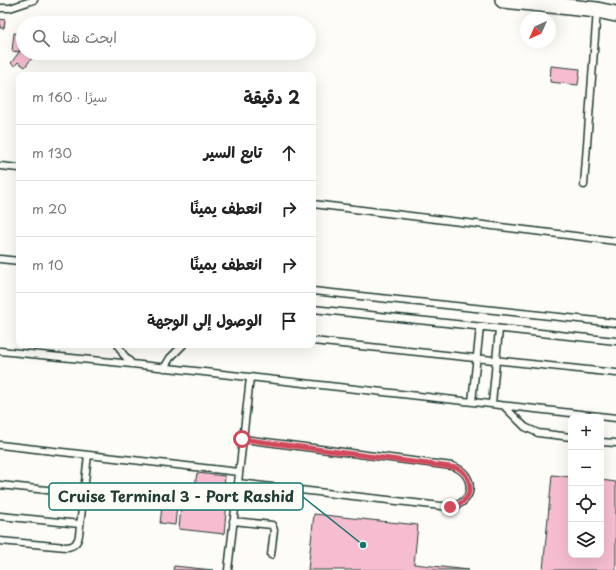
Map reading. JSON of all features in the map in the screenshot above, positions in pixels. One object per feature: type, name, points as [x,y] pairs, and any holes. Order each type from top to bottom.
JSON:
[{"type":"street","points":[[503,0],[598,10],[616,14]]},
{"type":"lane","points":[[0,8],[10,8],[34,0]]},
{"type":"lane","points":[[584,185],[598,10]]},
{"type":"lane","points":[[0,166],[16,168]]},
{"type":"lane","points":[[316,204],[616,241]]},
{"type":"lane","points":[[0,259],[16,261]]},
{"type":"lane","points":[[316,291],[616,323]]},
{"type":"lane","points":[[316,309],[616,341]]},
{"type":"lane","points":[[472,402],[480,327]]},
{"type":"lane","points":[[492,404],[499,329]]},
{"type":"lane","points":[[316,341],[616,373]]},
{"type":"lane","points":[[120,348],[132,364]]},
{"type":"lane","points":[[164,368],[170,358],[180,348]]},
{"type":"lane","points":[[0,351],[132,364],[616,418]]},
{"type":"lane","points":[[231,570],[228,570],[250,378]]},
{"type":"lane","points":[[504,406],[525,427],[538,433],[568,438]]},
{"type":"lane","points":[[238,483],[450,507],[461,503],[469,494],[470,488],[467,476],[463,471],[452,466],[242,439]]},
{"type":"lane","points":[[604,442],[616,443]]},
{"type":"lane","points":[[0,445],[239,472]]},
{"type":"lane","points":[[0,541],[70,547],[74,546],[79,539],[88,455]]},
{"type":"lane","points":[[0,485],[84,494]]},
{"type":"lane","points":[[0,516],[80,524]]},
{"type":"lane","points":[[233,521],[272,525],[274,530],[271,555]]},
{"type":"building","points":[[0,19],[5,20],[4,28],[0,28]]},
{"type":"building","points":[[14,33],[16,33],[16,52],[12,51]]},
{"type":"building","points":[[16,56],[16,60],[30,60],[25,67],[18,62],[15,66],[11,63]]},
{"type":"building","points":[[551,66],[580,69],[578,85],[550,82]]},
{"type":"building","points":[[197,473],[225,476],[224,490],[195,486]]},
{"type":"building","points":[[552,475],[568,477],[568,558],[604,558],[604,480],[616,482],[616,570],[543,570]]},
{"type":"building","points":[[165,484],[179,485],[175,525],[160,523]]},
{"type":"building","points":[[183,485],[228,490],[224,534],[179,529]]},
{"type":"building","points":[[314,514],[418,525],[414,564],[469,570],[308,570]]},
{"type":"building","points":[[174,566],[213,570],[173,570]]},
{"type":"place","name":"Cruise Terminal 3 - Port Rashid","points":[[363,545]]},
{"type":"route","points":[[242,439],[452,466],[463,471],[467,476],[470,488],[466,499],[456,506],[450,507]]}]
